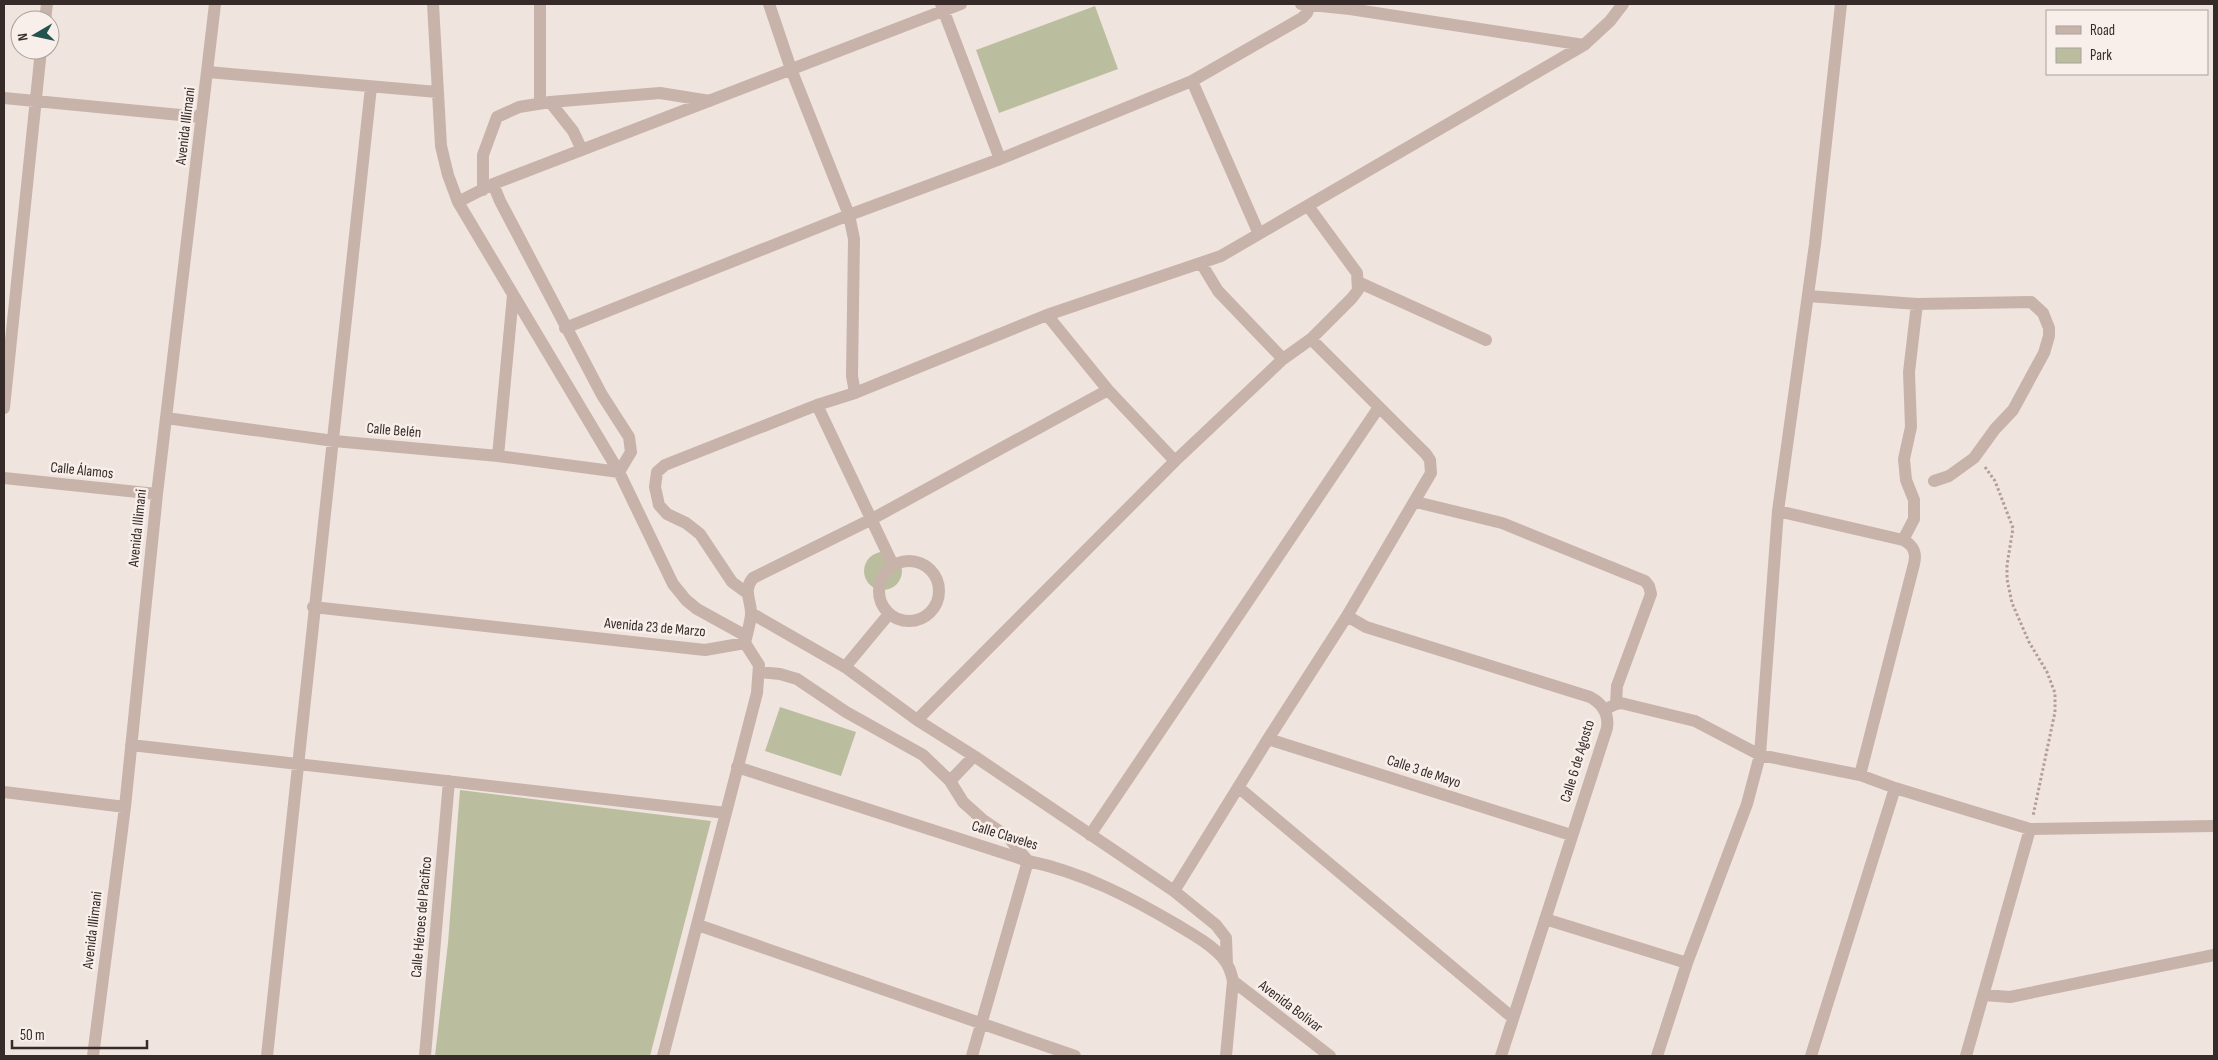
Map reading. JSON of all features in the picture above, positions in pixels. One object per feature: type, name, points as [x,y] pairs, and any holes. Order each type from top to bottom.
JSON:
[{"type":"street","name":"Avenida Illimani","points":[[93,1056],[124,807],[157,494],[215,4]]},
{"type":"street","points":[[433,4],[441,146],[448,175],[458,202],[619,472],[673,584],[697,609],[745,639],[760,672],[757,693],[663,1056]]},
{"type":"street","points":[[540,4],[545,103],[573,131],[582,150]]},
{"type":"street","points":[[769,4],[791,69],[849,215],[854,239],[852,376],[855,393]]},
{"type":"street","points":[[458,202],[488,187],[791,69],[943,7],[961,4]]},
{"type":"street","points":[[566,328],[849,215],[1000,159],[1192,81],[1302,18],[1308,12],[1305,4],[1351,6],[1584,45]]},
{"type":"street","points":[[747,593],[732,582],[700,534],[686,523],[667,514],[659,505],[655,487],[657,472],[666,465],[817,405],[855,393],[1047,315],[1221,256],[1584,45],[1610,20],[1623,4]]},
{"type":"street","points":[[1657,1056],[1687,962],[1747,804],[1760,755],[1778,511],[1808,296],[1841,4]]},
{"type":"street","points":[[943,7],[1000,159]]},
{"type":"street","points":[[4,408],[40,60]]},
{"type":"street","points":[[208,72],[437,92]]},
{"type":"street","points":[[1192,81],[1259,234]]},
{"type":"street","points":[[267,1056],[296,764],[334,441],[371,87]]},
{"type":"street","points":[[619,472],[630,452],[629,437],[602,395],[500,201],[488,187],[483,155],[497,118],[519,107],[660,93],[710,101]]},
{"type":"street","points":[[4,98],[201,117]]},
{"type":"street","points":[[917,720],[1175,461],[1284,359],[1311,339],[1352,298],[1358,290],[1357,273],[1308,206]]},
{"type":"street","points":[[1202,264],[1218,291],[1284,359]]},
{"type":"street","points":[[1358,282],[1486,340]]},
{"type":"street","points":[[498,456],[512,295]]},
{"type":"street","points":[[1808,296],[1917,304],[2031,302],[2038,307],[2047,320],[2049,336],[2044,353],[2013,410],[1995,429],[1974,458],[1948,476],[1934,481]]},
{"type":"street","points":[[1902,540],[1914,518],[1914,500],[1906,480],[1904,459],[1911,427],[1909,372],[1917,304]]},
{"type":"street","points":[[1047,315],[1108,390],[1175,461]]},
{"type":"street","points":[[1174,891],[1347,616],[1416,502],[1431,473],[1430,460],[1311,339]]},
{"type":"street","points":[[745,639],[751,613],[747,593],[753,578],[872,519],[1108,390]]},
{"type":"street","points":[[817,405],[893,565]]},
{"type":"street","points":[[1090,834],[1379,407]]},
{"type":"street","name":"Calle Belén","points":[[166,418],[334,441],[498,456],[619,472]]},
{"type":"street","name":"Calle Álamos","points":[[4,478],[157,494]]},
{"type":"street","points":[[1416,502],[1502,523],[1645,581],[1649,586],[1651,594],[1610,707],[1626,704],[1695,722],[1760,755],[1860,775],[1895,788],[2030,828],[2214,826]]},
{"type":"street","points":[[1778,511],[1902,540],[1911,545],[1916,558],[1860,775]]},
{"type":"street","points":[[912,560],[922,563],[930,569],[937,577],[940,587],[939,598],[935,608],[919,620],[908,622],[889,614],[883,607],[879,589],[881,580],[893,565],[912,560]]},
{"type":"street","name":"Avenida 23 de Marzo","points":[[313,607],[705,650],[745,639]]},
{"type":"street","points":[[751,613],[844,666],[917,720],[974,756],[1174,891],[1216,925],[1226,938],[1227,964]]},
{"type":"street","points":[[844,666],[889,614]]},
{"type":"street","name":"Calle 6 de Agosto","points":[[1347,616],[1366,627],[1590,697],[1610,707],[1607,716],[1607,728],[1571,834],[1501,1056]]},
{"type":"street","points":[[760,672],[780,674],[797,679],[846,712],[923,755],[950,782],[963,802],[983,820],[1008,837],[1028,860],[972,1056]]},
{"type":"street","name":"Calle 3 de Mayo","points":[[1268,739],[1571,834]]},
{"type":"street","points":[[131,745],[726,813]]},
{"type":"street","points":[[950,782],[974,756]]},
{"type":"street","name":"Calle Claveles","points":[[737,767],[1028,860],[1056,866],[1138,902],[1206,943],[1227,964],[1231,970],[1233,982]]},
{"type":"street","name":"Calle Héroes del Pacifico","points":[[424,1056],[449,781]]},
{"type":"street","points":[[1238,787],[1513,1018]]},
{"type":"street","points":[[1811,1056],[1895,788]]},
{"type":"street","points":[[4,792],[124,807]]},
{"type":"street","points":[[1966,1056],[2030,828]]},
{"type":"street","points":[[1545,920],[1687,962]]},
{"type":"street","points":[[698,926],[1075,1056]]},
{"type":"street","points":[[1984,995],[2010,997],[2214,955]]},
{"type":"street","points":[[1226,1056],[1233,982]]},
{"type":"street","name":"Avenida Bolívar","points":[[1233,982],[1330,1056]]},
{"type":"path","points":[[1974,458],[1988,470],[1995,481],[2013,528],[2007,565],[2009,592],[2029,642],[2047,672],[2055,693],[2055,712],[2030,828]]},
{"type":"green space","points":[[1095,6],[1118,69],[999,113],[976,50]]},
{"type":"green space","points":[[883,552],[896,558],[902,571],[896,584],[883,590],[870,584],[864,571],[870,558]]},
{"type":"green space","points":[[780,707],[856,732],[841,776],[765,751]]},
{"type":"green space","points":[[460,790],[711,821],[650,1056],[435,1056],[448,943]]}]
